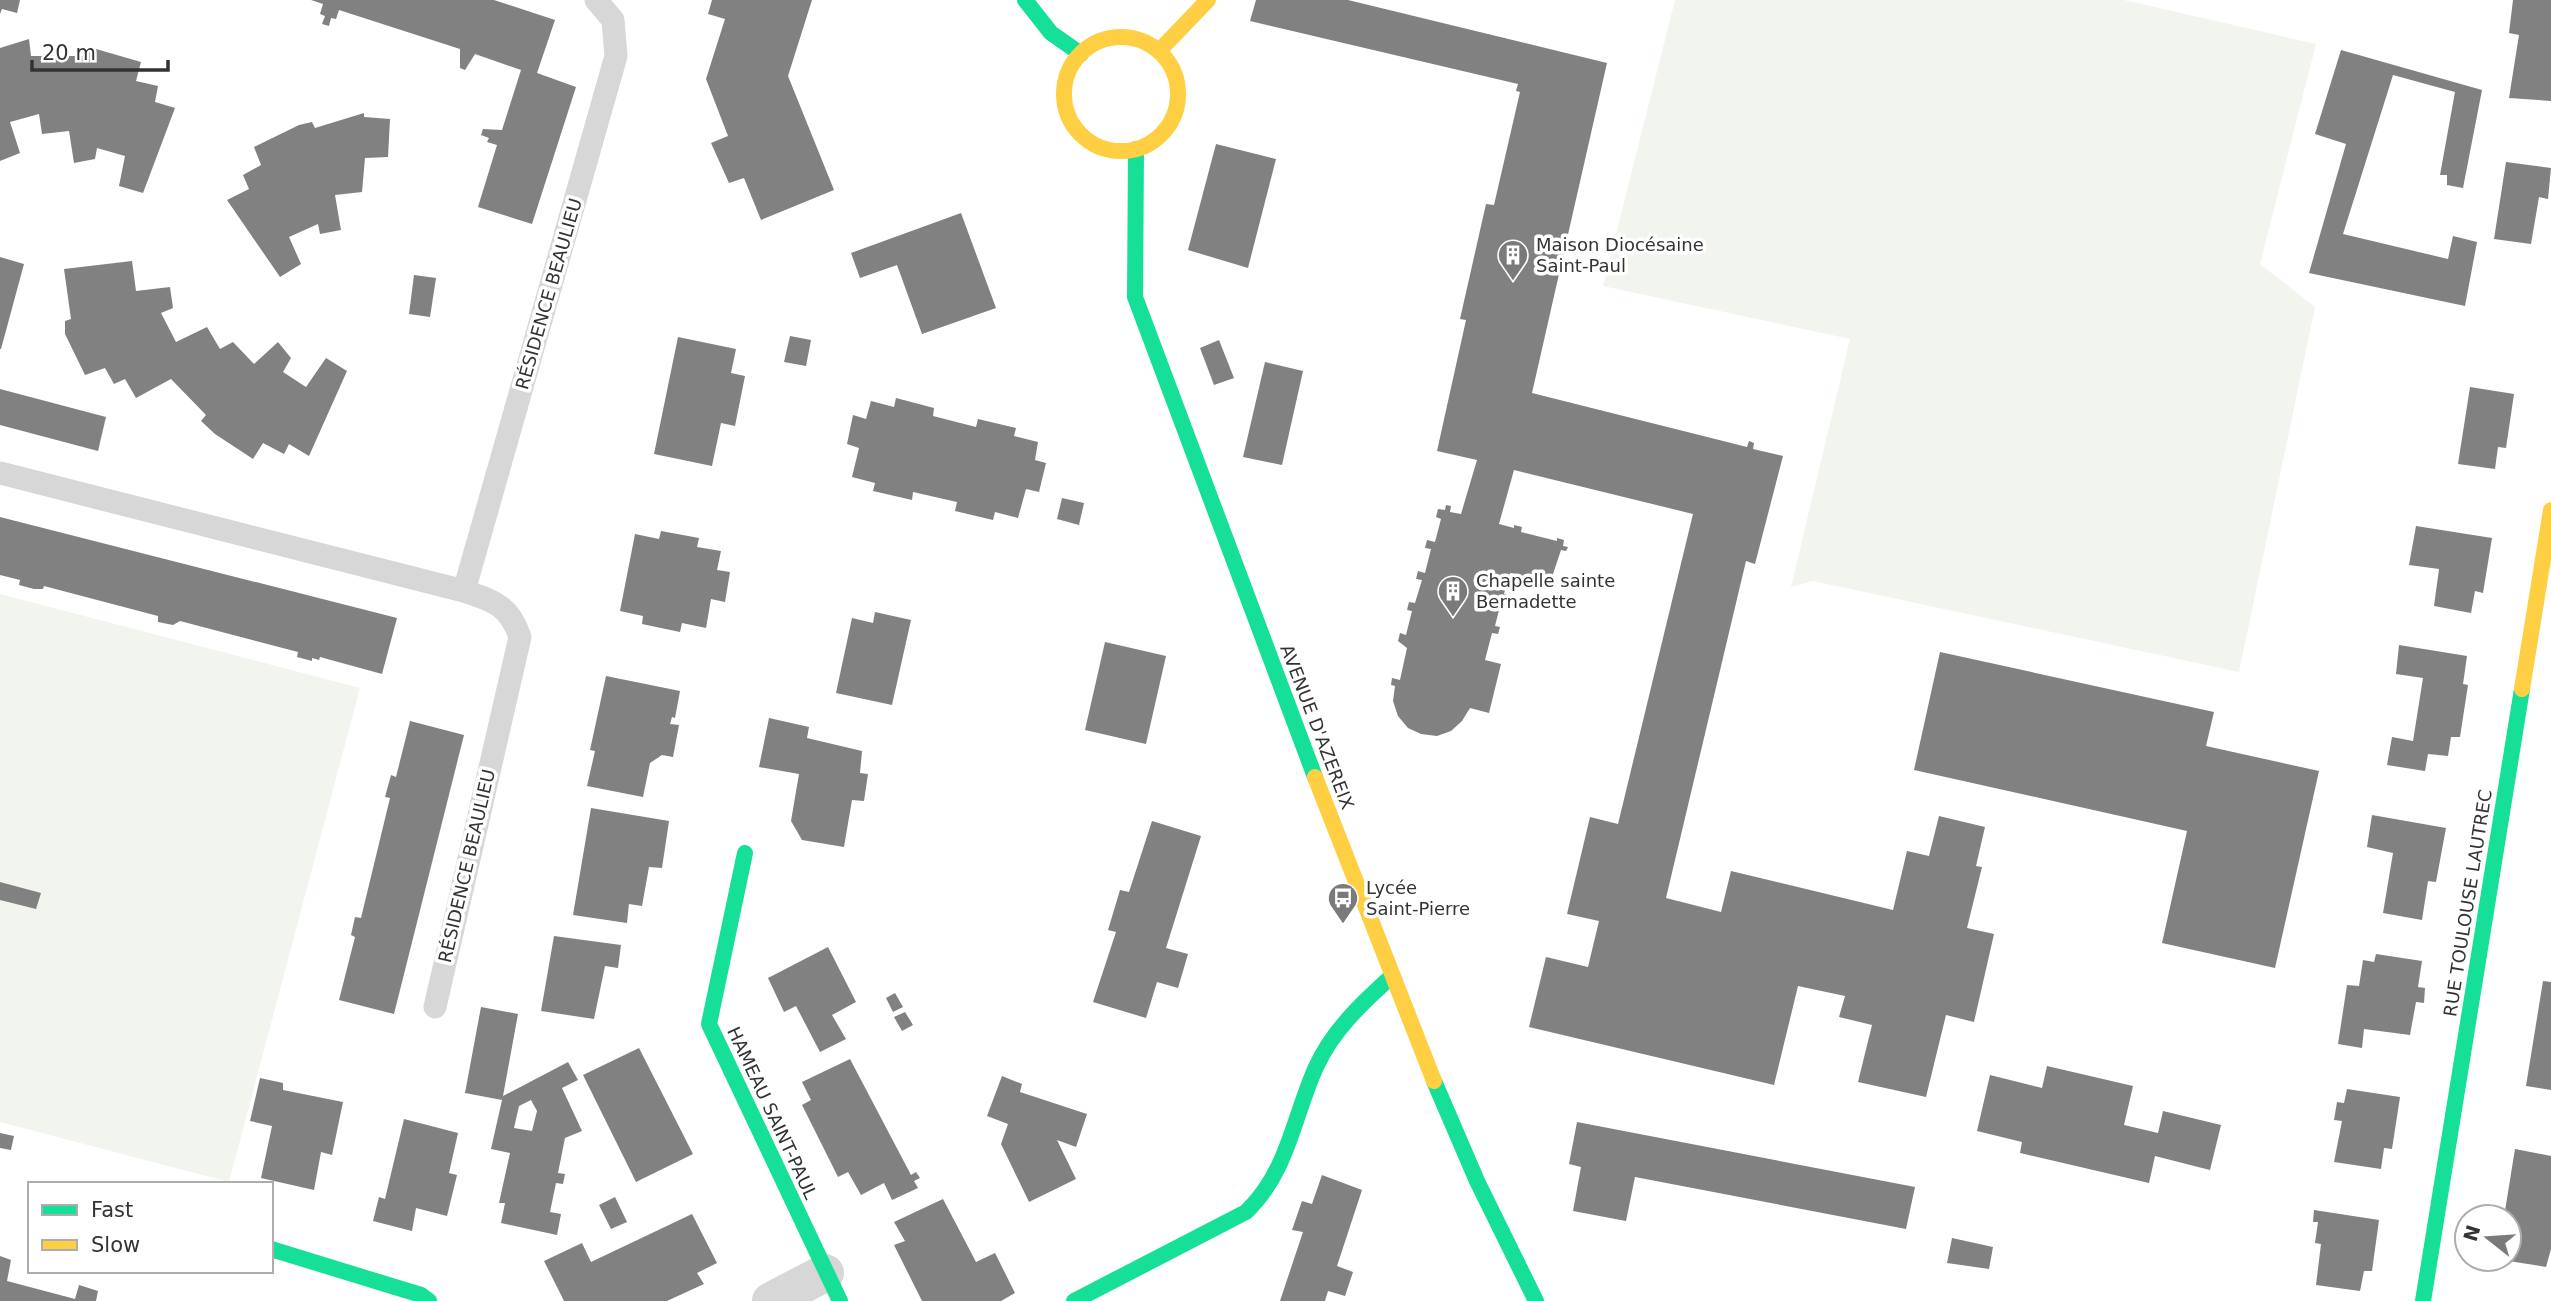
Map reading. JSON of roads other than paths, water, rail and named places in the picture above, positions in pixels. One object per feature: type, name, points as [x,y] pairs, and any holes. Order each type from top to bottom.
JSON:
[{"type":"street","points":[[1025,0],[1051,33],[1080,54]]},
{"type":"street","points":[[1159,51],[1208,0]]},
{"type":"street","points":[[1130,36],[1159,51],[1174,72],[1178,92],[1176,111],[1167,128],[1154,141],[1136,149],[1120,151],[1102,148],[1086,139],[1073,126],[1066,110],[1063,92],[1066,74],[1080,54],[1091,44],[1110,37],[1130,36]]},
{"type":"street","name":"AVENUE D'AZEREIX","points":[[1136,149],[1135,297],[1392,976],[1441,1098],[1536,1301]]},
{"type":"street","name":"RUE TOULOUSE LAUTREC","points":[[2423,1301],[2551,510]]},
{"type":"street","name":"HAMEAU SAINT-PAUL","points":[[745,853],[709,1024],[832,1287]]},
{"type":"street","points":[[1074,1301],[1246,1212],[1263,1199],[1274,1181],[1316,1067],[1349,1013],[1392,976]]},
{"type":"street","points":[[273,1250],[421,1295],[429,1301]]},
{"type":"street","points":[[771,1301],[832,1287]]},
{"type":"lane","name":"RÉSIDENCE BEAULIEU","points":[[464,591],[616,56],[613,20],[596,0]]},
{"type":"lane","name":"RÉSIDENCE BEAULIEU","points":[[0,473],[464,591],[493,601],[513,617],[520,637],[435,1007]]},
{"type":"place","name":"Maison Diocésaine Saint-Paul","points":[[1513,282]]},
{"type":"place","name":"Chapelle sainte Bernadette","points":[[1453,618]]},
{"type":"place","name":"Lycée Saint-Pierre","points":[[1343,925]]}]
